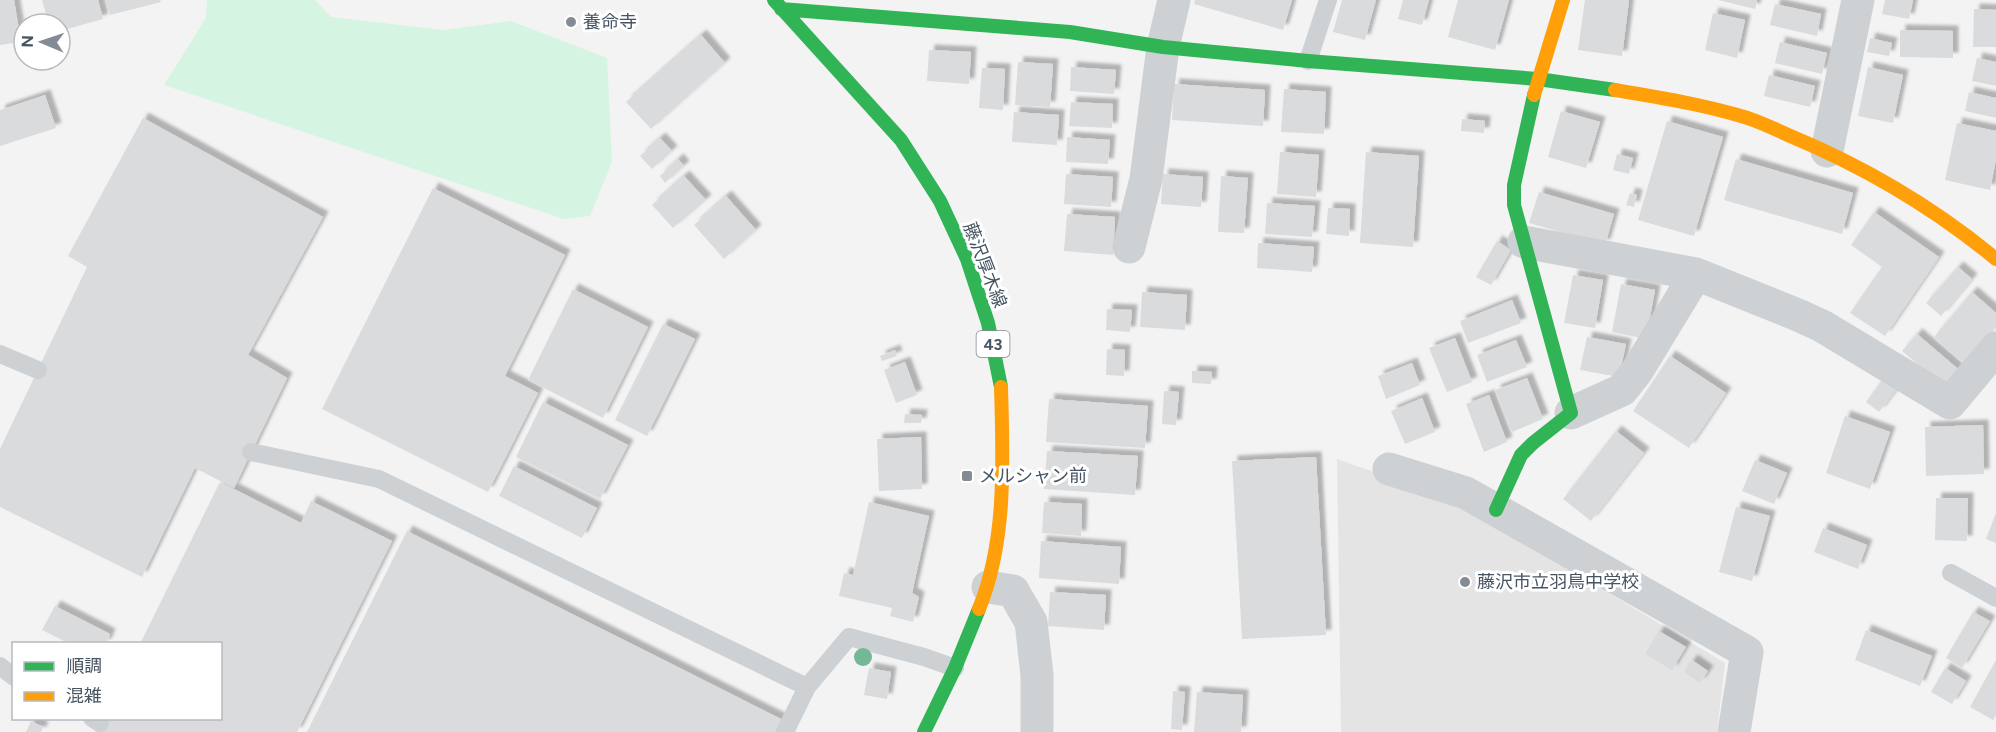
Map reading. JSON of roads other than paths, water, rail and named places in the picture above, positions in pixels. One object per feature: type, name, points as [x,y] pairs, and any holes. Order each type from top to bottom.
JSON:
[{"type":"street","points":[[1129,247],[1146,179],[1163,47],[1174,0]]},
{"type":"street","points":[[1563,0],[1538,80],[1512,202],[1571,413]]},
{"type":"street","points":[[1827,152],[1858,0]]},
{"type":"street","points":[[778,4],[886,8],[1070,32],[1163,47],[1308,62],[1538,80],[1646,94],[1742,116],[1827,152],[1894,186],[1996,259]]},
{"type":"street","name":"藤沢厚木線","points":[[778,4],[901,140],[940,201],[967,259],[988,322],[1001,380],[1003,458],[998,536],[988,587],[955,668],[924,732]]},
{"type":"street","points":[[1524,242],[1696,274],[1822,326],[1950,403],[1996,348]]},
{"type":"street","points":[[1496,510],[1521,455],[1533,443],[1571,413],[1622,390],[1637,371],[1696,274]]},
{"type":"street","points":[[1389,470],[1466,493],[1747,652],[1734,732]]},
{"type":"street","points":[[988,587],[1013,591],[1031,622],[1037,675],[1037,732]]},
{"type":"lane","points":[[1308,62],[1328,0]]},
{"type":"lane","points":[[1978,244],[1996,237]]},
{"type":"lane","points":[[0,354],[38,370]]},
{"type":"lane","points":[[251,452],[378,478],[807,687]]},
{"type":"lane","points":[[1952,573],[1996,598]]},
{"type":"lane","points":[[785,732],[807,687],[849,637],[924,657],[955,668]]},
{"type":"lane","points":[[0,666],[12,675]]},
{"type":"place","name":"養命寺","points":[[571,22]]},
{"type":"place","name":"メルシャン前","points":[[967,476]]},
{"type":"place","name":"藤沢市立羽鳥中学校","points":[[1465,582]]}]
